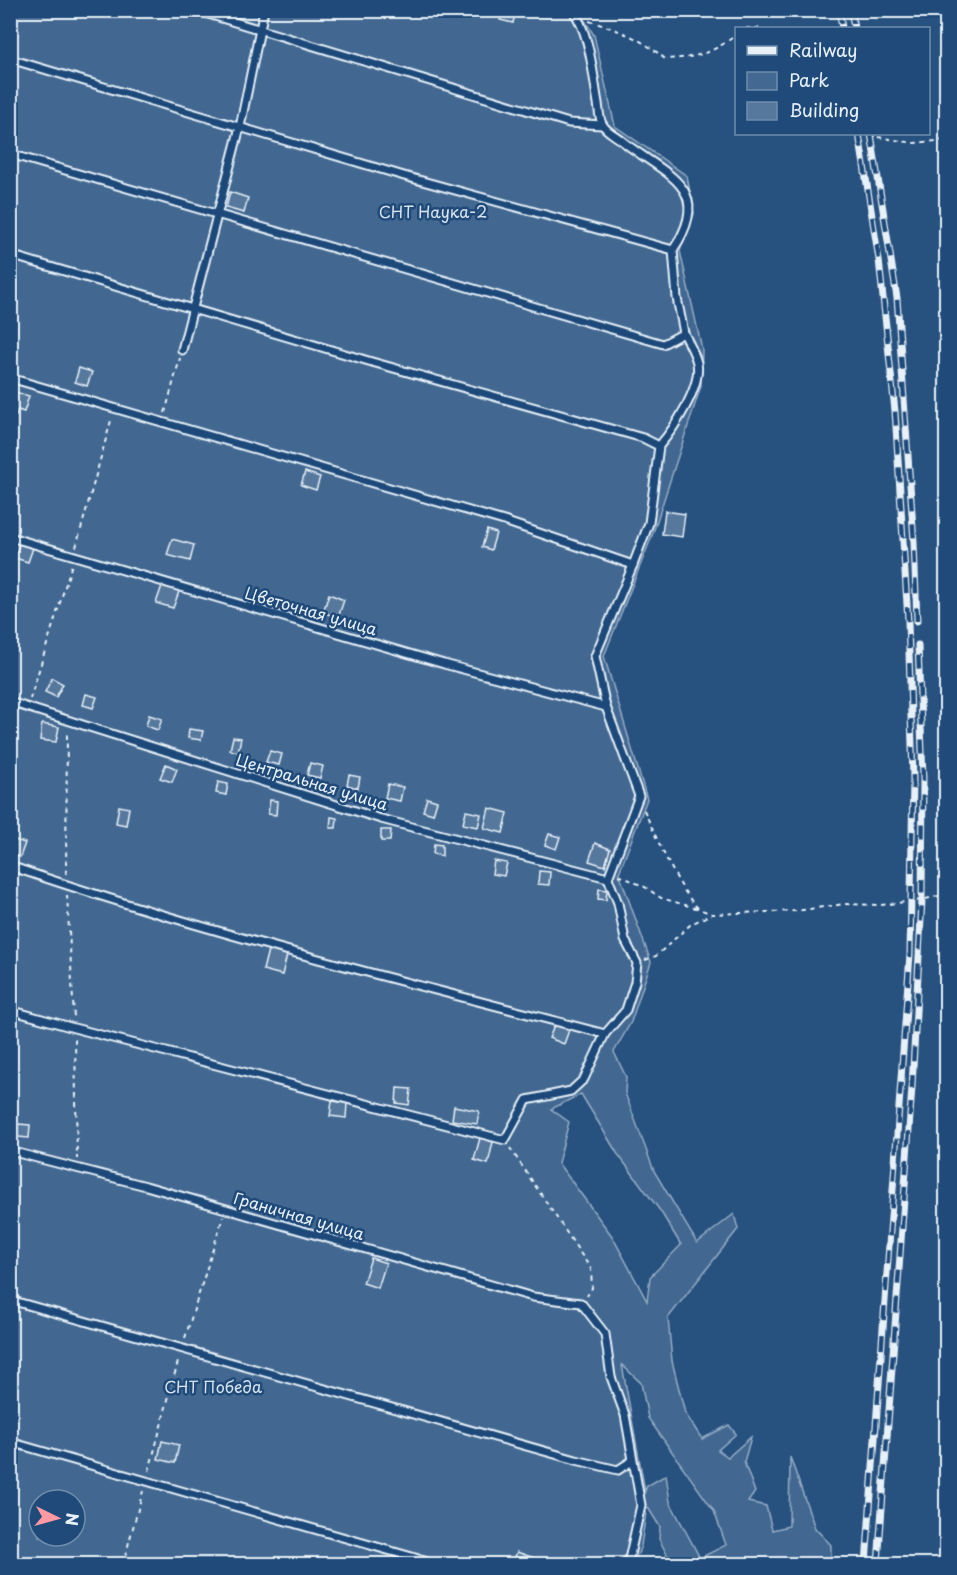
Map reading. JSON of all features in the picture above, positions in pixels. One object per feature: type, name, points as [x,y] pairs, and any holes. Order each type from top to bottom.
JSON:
[{"type":"lane","points":[[10,1010],[504,1140],[527,1100],[571,1091],[584,1079],[605,1034],[626,1010],[635,982],[637,963],[625,940],[618,903],[608,878],[639,796],[606,707],[595,656],[649,523],[659,446],[671,432],[696,384],[698,364],[684,333],[677,298],[673,250],[685,232],[691,210],[685,190],[661,168],[602,125],[569,123],[195,10]]},
{"type":"lane","points":[[182,350],[240,127],[264,10]]},
{"type":"lane","points":[[572,10],[578,17],[587,46],[602,125]]},
{"type":"lane","points":[[10,59],[404,176],[673,250]]},
{"type":"lane","points":[[10,154],[663,344],[684,333]]},
{"type":"lane","points":[[10,255],[643,438],[659,446]]},
{"type":"lane","points":[[10,378],[504,521],[633,565]]},
{"type":"lane","name":"Цветочная улица","points":[[10,537],[444,664],[606,707]]},
{"type":"lane","name":"Центральная улица","points":[[10,702],[381,819],[608,878]]},
{"type":"lane","points":[[10,866],[109,900],[435,990],[605,1034]]},
{"type":"lane","name":"Граничная улица","points":[[10,1151],[225,1209],[533,1297],[581,1303]]},
{"type":"lane","points":[[10,1300],[576,1460],[618,1470],[632,1461]]},
{"type":"lane","points":[[581,1303],[605,1334],[611,1377],[626,1415],[640,1505],[628,1564]]},
{"type":"lane","points":[[10,1442],[433,1564]]},
{"type":"path","points":[[578,17],[623,32],[649,45],[665,59],[701,56],[715,51],[735,36]]},
{"type":"path","points":[[867,135],[915,142],[946,140]]},
{"type":"path","points":[[163,422],[182,350]]},
{"type":"path","points":[[27,708],[74,555],[114,408]]},
{"type":"path","points":[[639,796],[652,829],[686,893],[699,909]]},
{"type":"path","points":[[608,878],[616,874],[645,887],[661,898],[712,914],[796,911],[844,904],[881,905],[922,900],[946,894]]},
{"type":"path","points":[[637,963],[656,956],[691,924],[712,914]]},
{"type":"path","points":[[74,1028],[77,1168]]},
{"type":"path","points":[[504,1140],[591,1269],[592,1288],[581,1303]]},
{"type":"path","points":[[123,1564],[182,1349],[225,1209]]},
{"type":"green space","points":[[11,11],[579,11],[594,35],[615,126],[687,176],[694,214],[680,251],[702,349],[701,386],[652,536],[604,656],[647,799],[619,873],[651,962],[631,1022],[614,1052],[626,1077],[625,1093],[654,1171],[697,1243],[734,1214],[738,1229],[668,1318],[672,1361],[685,1413],[702,1439],[729,1425],[736,1434],[718,1450],[728,1457],[751,1437],[744,1462],[755,1492],[748,1502],[766,1506],[772,1530],[789,1526],[790,1457],[815,1528],[831,1545],[831,1564],[672,1564],[659,1539],[660,1527],[647,1506],[641,1546],[634,1564],[11,1564]],"holes":[[[581,1094],[617,1153],[661,1212],[681,1245],[650,1277],[647,1301],[612,1236],[558,1163],[569,1122],[551,1109]],[[622,1365],[641,1383],[648,1418],[714,1511],[726,1545],[700,1558],[670,1502],[666,1475],[647,1486],[645,1491]]]},
{"type":"building","points":[[502,10],[516,10],[513,23],[500,20]]},
{"type":"building","points":[[230,192],[248,198],[244,213],[226,208]]},
{"type":"building","points":[[79,368],[92,372],[87,386],[75,382]]},
{"type":"building","points":[[15,392],[29,396],[24,412],[18,410],[16,416],[10,414]]},
{"type":"building","points":[[305,472],[320,477],[316,490],[301,485]]},
{"type":"building","points":[[665,511],[685,514],[682,537],[662,534]]},
{"type":"building","points":[[487,530],[496,533],[491,550],[482,547]]},
{"type":"building","points":[[172,539],[194,545],[190,561],[167,555]]},
{"type":"building","points":[[19,544],[33,548],[28,562],[15,558]]},
{"type":"building","points":[[163,583],[180,589],[173,608],[156,603]]},
{"type":"building","points":[[329,594],[344,600],[338,618],[323,612]]},
{"type":"building","points":[[52,678],[63,684],[56,697],[45,692]]},
{"type":"building","points":[[86,694],[97,697],[93,708],[83,705]]},
{"type":"building","points":[[149,715],[162,719],[158,730],[146,726]]},
{"type":"building","points":[[42,724],[59,727],[56,742],[40,740]]},
{"type":"building","points":[[189,729],[203,731],[201,740],[188,738]]},
{"type":"building","points":[[233,737],[241,738],[238,752],[230,750]]},
{"type":"building","points":[[270,751],[282,754],[279,765],[266,762]]},
{"type":"building","points":[[310,763],[323,766],[320,778],[307,775]]},
{"type":"building","points":[[166,764],[177,769],[172,782],[160,778]]},
{"type":"building","points":[[349,775],[360,777],[358,788],[347,785]]},
{"type":"building","points":[[218,782],[228,784],[226,795],[216,793]]},
{"type":"building","points":[[388,784],[403,787],[400,801],[385,798]]},
{"type":"building","points":[[427,798],[437,801],[433,814],[423,811]]},
{"type":"building","points":[[270,800],[277,801],[276,815],[268,814]]},
{"type":"building","points":[[119,806],[129,808],[126,825],[116,823]]},
{"type":"building","points":[[489,808],[508,813],[503,833],[484,828]]},
{"type":"building","points":[[466,811],[481,814],[478,827],[463,824]]},
{"type":"building","points":[[331,817],[337,818],[336,828],[330,828]]},
{"type":"building","points":[[381,830],[391,830],[390,841],[381,841]]},
{"type":"building","points":[[549,834],[560,837],[556,849],[545,845]]},
{"type":"building","points":[[12,839],[25,843],[20,857],[10,854]]},
{"type":"building","points":[[595,843],[610,849],[605,866],[589,861]]},
{"type":"building","points":[[434,844],[442,845],[442,856],[433,854]]},
{"type":"building","points":[[494,861],[507,863],[504,876],[492,874]]},
{"type":"building","points":[[539,871],[550,872],[549,885],[538,884]]},
{"type":"building","points":[[599,889],[607,890],[606,900],[598,899]]},
{"type":"building","points":[[269,946],[288,951],[282,975],[263,970]]},
{"type":"building","points":[[555,1024],[569,1030],[564,1044],[549,1038]]},
{"type":"building","points":[[397,1088],[411,1089],[409,1105],[396,1103]]},
{"type":"building","points":[[332,1101],[347,1103],[346,1118],[330,1116]]},
{"type":"building","points":[[454,1106],[479,1111],[477,1124],[452,1120]]},
{"type":"building","points":[[18,1124],[30,1125],[29,1138],[18,1137]]},
{"type":"building","points":[[480,1138],[493,1142],[488,1164],[474,1160]]},
{"type":"building","points":[[371,1258],[386,1263],[378,1288],[363,1283]]},
{"type":"building","points":[[162,1441],[179,1445],[175,1463],[158,1459]]},
{"type":"building","points":[[517,1552],[534,1558],[531,1564],[512,1564]]},
{"type":"railway","points":[[839,10],[842,27]]},
{"type":"railway","points":[[851,10],[854,27]]},
{"type":"railway","points":[[859,135],[879,260],[895,411],[908,621],[913,778],[910,954],[866,1564]]},
{"type":"railway","points":[[871,135],[897,298],[914,542],[917,621]]},
{"type":"railway","points":[[878,1564],[912,1087],[922,900],[923,778],[918,645]]},
{"type":"park label","name":"СНТ Наука-2","points":[[433,212]]},
{"type":"park label","name":"СНТ Победа","points":[[213,1387]]}]
